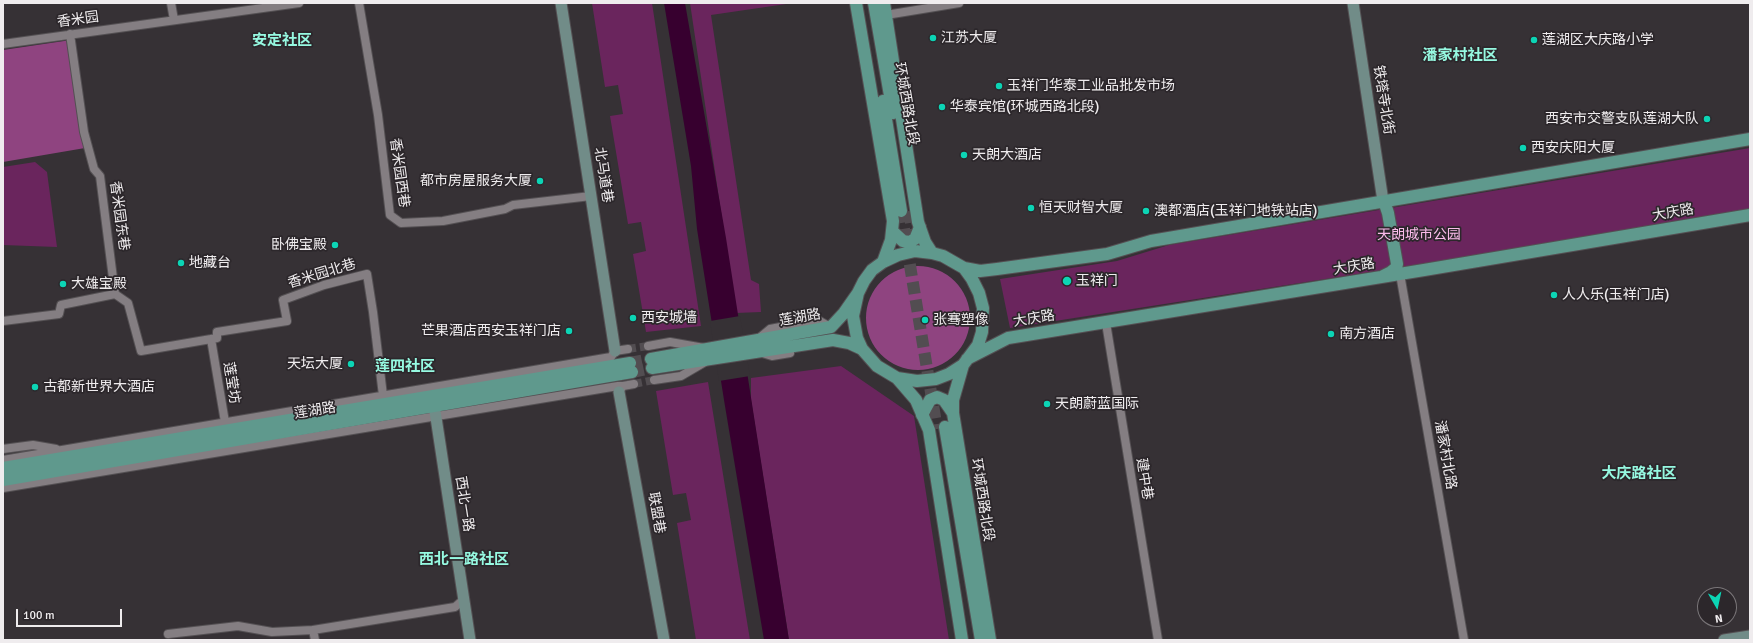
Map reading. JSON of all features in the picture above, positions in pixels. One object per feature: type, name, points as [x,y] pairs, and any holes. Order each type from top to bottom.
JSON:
[{"type":"main road","points":[[856,3],[893,221],[891,240],[883,262]]},
{"type":"main road","name":"环城西路北段","points":[[867,3],[905,211],[874,3]]},
{"type":"main road","points":[[884,3],[920,227],[925,242],[932,253]]},
{"type":"main road","points":[[964,268],[979,293],[983,308],[982,332],[978,345],[965,362],[949,374],[936,379],[917,381],[898,378],[877,366],[862,349],[857,338],[853,316],[858,293],[864,281],[872,270],[898,254],[915,251],[932,253],[943,256],[964,268],[980,271],[997,270],[1108,254],[1151,241],[1750,139]]},
{"type":"main road","points":[[1396,199],[1394,208],[1404,267],[1413,272]]},
{"type":"main road","points":[[1378,278],[1391,272],[1396,268],[1397,264],[1388,214],[1385,204],[1382,202]]},
{"type":"main road","name":"大庆路","points":[[965,362],[1008,338],[1378,278],[1750,215]]},
{"type":"main road","points":[[892,231],[903,241],[909,242],[915,239],[920,227]]},
{"type":"main road","name":"莲湖路","points":[[756,347],[825,328],[844,313],[858,293]]},
{"type":"main road","points":[[825,328],[824,335],[827,341]]},
{"type":"main road","name":"莲湖路","points":[[756,347],[827,341],[849,342],[862,349]]},
{"type":"main road","points":[[652,369],[708,355],[756,347]]},
{"type":"main road","name":"环城西路北段","points":[[965,362],[953,400],[953,413],[990,640]]},
{"type":"main road","name":"莲湖路","points":[[3,480],[434,406],[631,367]]},
{"type":"main road","points":[[898,378],[916,400],[929,430],[962,640]]},
{"type":"main road","points":[[922,415],[930,400],[937,398],[944,400],[953,413]]},
{"type":"main road","name":"莲湖路","points":[[3,468],[225,427],[384,400],[434,406]]},
{"type":"main road","name":"环城西路北段","points":[[973,640],[941,428],[980,640]]},
{"type":"street","points":[[171,3],[174,20]]},
{"type":"street","name":"香米园","points":[[3,44],[299,3]]},
{"type":"street","name":"香米园西巷","points":[[359,3],[378,116],[390,215],[401,223],[443,221],[505,209],[513,205],[591,196]]},
{"type":"street","name":"北马道巷","points":[[561,3],[615,351]]},
{"type":"street","points":[[886,15],[959,3]]},
{"type":"street","name":"铁塔寺北街","points":[[1353,3],[1382,202]]},
{"type":"street","name":"香米园东巷","points":[[70,34],[84,132],[94,168],[100,176],[116,294]]},
{"type":"street","name":"香米园北巷","points":[[116,294],[128,303],[141,351],[217,338],[217,332],[287,321],[283,300],[324,285],[367,274],[384,400]]},
{"type":"street","name":"潘家村北路","points":[[1400,274],[1464,640]]},
{"type":"street","points":[[3,321],[59,314],[61,305],[116,294]]},
{"type":"street","name":"建中巷","points":[[1106,322],[1158,640]]},
{"type":"street","name":"莲莹坊","points":[[211,339],[225,427]]},
{"type":"street","points":[[648,346],[670,342],[691,345],[708,355]]},
{"type":"street","points":[[384,400],[611,357],[615,351],[628,349]]},
{"type":"street","points":[[3,488],[434,406],[618,386],[621,389],[634,384]]},
{"type":"street","name":"联盟巷","points":[[621,389],[664,640]]},
{"type":"street","name":"西北一路","points":[[434,406],[470,640]]},
{"type":"street","points":[[3,460],[225,427]]},
{"type":"street","points":[[3,449],[33,445],[65,450]]},
{"type":"street","points":[[168,634],[238,626],[272,632],[313,630],[455,607],[463,600]]},
{"type":"street","points":[[313,630],[315,640]]},
{"type":"street","points":[[1724,640],[1750,636]]},
{"type":"green space","points":[[592,3],[652,3],[701,326],[646,332],[633,254],[646,251],[641,222],[628,224],[610,116],[623,114],[618,85],[605,87]]},
{"type":"green space","points":[[690,3],[793,3],[711,15],[751,280],[759,284],[761,312],[736,313]]},
{"type":"green space","name":"天朗城市公园","points":[[1750,148],[1750,211],[1410,268],[1396,268],[1010,328],[1000,279],[1117,261],[1169,245]]},
{"type":"green space","points":[[35,162],[47,172],[57,247],[3,245],[3,167]]},
{"type":"green space","points":[[841,366],[914,416],[949,640],[789,640],[751,400],[751,378]]},
{"type":"green space","points":[[708,382],[750,640],[696,640],[677,523],[691,520],[686,493],[673,495],[656,391]]},
{"type":"shaded area","points":[[664,3],[685,3],[726,238],[789,640],[764,640],[697,229],[691,166]]},
{"type":"shaded area","points":[[71,40],[85,148],[3,162],[3,50]]},
{"type":"shaded area","points":[[918,266],[938,270],[955,281],[966,298],[970,318],[966,338],[955,355],[938,366],[918,370],[898,366],[881,355],[870,338],[866,318],[870,298],[881,281],[898,270]]},
{"type":"pier","points":[[740,316],[750,376],[719,381],[710,321]]},
{"type":"tunnel","points":[[901,211],[937,429]]},
{"type":"tunnel","points":[[909,211],[915,246]]},
{"type":"tunnel","points":[[628,349],[648,346]]},
{"type":"tunnel","points":[[630,363],[651,359]]},
{"type":"tunnel","points":[[632,372],[652,368]]},
{"type":"tunnel","points":[[634,384],[654,380]]},
{"type":"place","name":"江苏大厦","points":[[933,38]]},
{"type":"place","name":"莲湖区大庆路小学","points":[[1534,40]]},
{"type":"place","name":"玉祥门华泰工业品批发市场","points":[[999,86]]},
{"type":"place","name":"华泰宾馆(环城西路北段)","points":[[942,107]]},
{"type":"place","name":"西安市交警支队莲湖大队","points":[[1707,119]]},
{"type":"place","name":"西安庆阳大厦","points":[[1523,148]]},
{"type":"place","name":"天朗大酒店","points":[[964,155]]},
{"type":"place","name":"都市房屋服务大厦","points":[[540,181]]},
{"type":"place","name":"恒天财智大厦","points":[[1031,208]]},
{"type":"place","name":"澳都酒店(玉祥门地铁站店)","points":[[1146,211]]},
{"type":"place","name":"卧佛宝殿","points":[[335,245]]},
{"type":"place","name":"地藏台","points":[[181,263]]},
{"type":"place","name":"玉祥门","points":[[1067,281]]},
{"type":"place","name":"大雄宝殿","points":[[63,284]]},
{"type":"place","name":"人人乐(玉祥门店)","points":[[1554,295]]},
{"type":"place","name":"西安城墙","points":[[633,318]]},
{"type":"place","name":"张骞塑像","points":[[925,320]]},
{"type":"place","name":"芒果酒店西安玉祥门店","points":[[569,331]]},
{"type":"place","name":"南方酒店","points":[[1331,334]]},
{"type":"place","name":"天坛大厦","points":[[351,364]]},
{"type":"place","name":"古都新世界大酒店","points":[[35,387]]},
{"type":"place","name":"天朗蔚蓝国际","points":[[1047,404]]},
{"type":"district","name":"安定社区","points":[[282,41]]},
{"type":"district","name":"潘家村社区","points":[[1460,56]]},
{"type":"district","name":"莲四社区","points":[[405,367]]},
{"type":"district","name":"大庆路社区","points":[[1639,474]]},
{"type":"district","name":"西北一路社区","points":[[464,560]]}]
